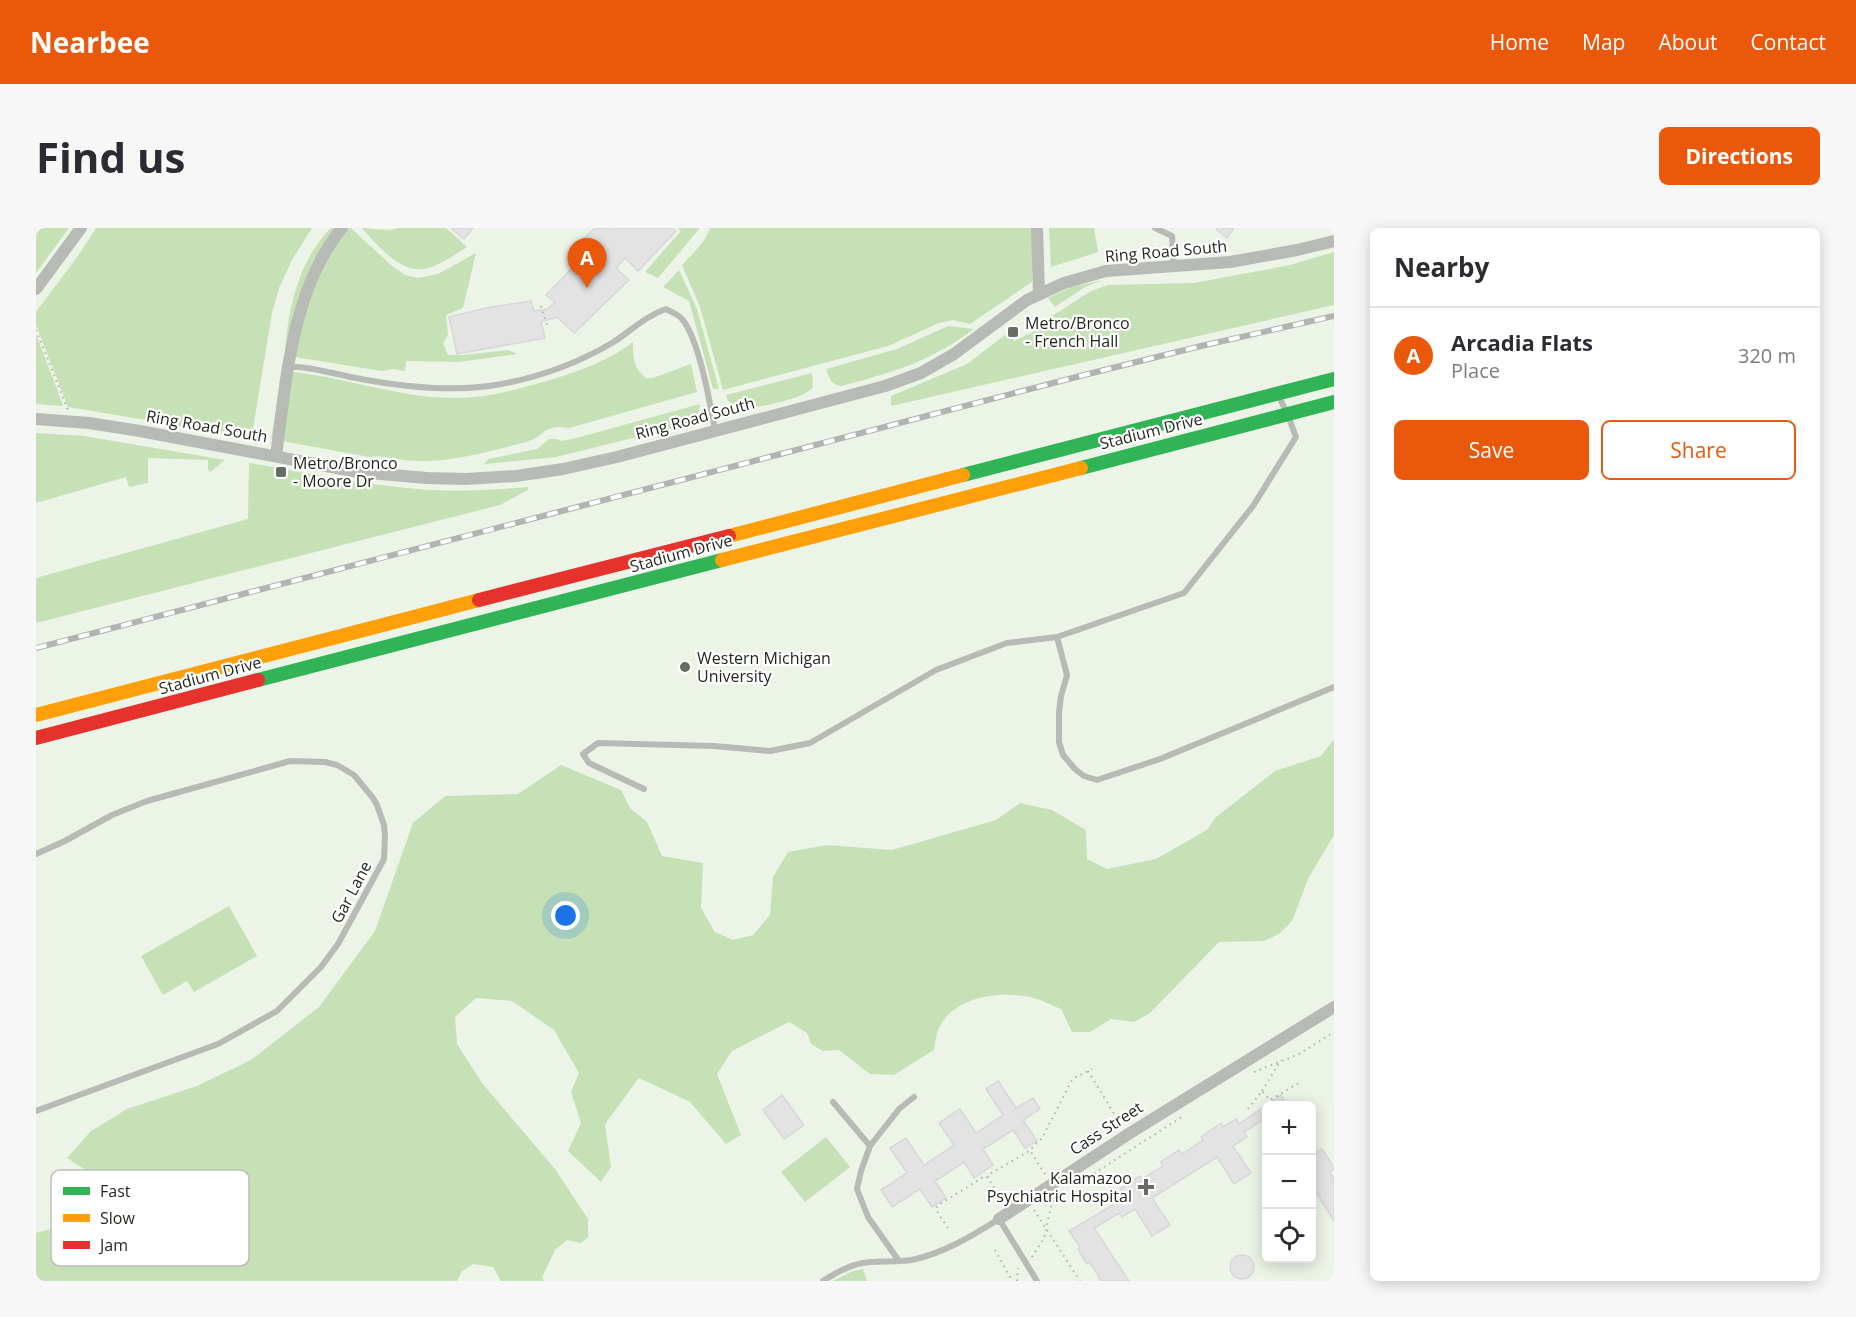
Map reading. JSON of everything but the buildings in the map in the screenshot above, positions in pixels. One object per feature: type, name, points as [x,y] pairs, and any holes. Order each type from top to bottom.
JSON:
[{"type":"main road","name":"Stadium Drive","points":[[36,715],[1334,379]]},
{"type":"main road","name":"Stadium Drive","points":[[36,738],[1334,402]]},
{"type":"street","points":[[36,289],[81,228]]},
{"type":"street","points":[[276,456],[297,324],[314,274],[330,242],[342,228]]},
{"type":"street","points":[[1037,228],[1039,295]]},
{"type":"street","name":"Ring Road South","points":[[36,419],[89,423],[140,431],[358,472],[427,478],[516,476],[617,456],[885,386],[921,373],[954,354],[1027,300],[1064,283],[1106,271],[1174,268],[1230,262],[1334,241]]},
{"type":"street","name":"Cass Street","points":[[1004,1215],[1190,1095],[1334,1007]]},
{"type":"lane","points":[[1155,228],[1172,236],[1174,268]]},
{"type":"lane","points":[[289,367],[388,384],[440,387],[500,384],[540,375],[581,361],[614,342],[651,314],[666,309],[681,317],[692,336],[715,430]]},
{"type":"lane","points":[[644,789],[589,763],[583,753],[598,743],[714,746],[770,751],[810,743],[936,670],[1007,643],[1057,637],[1184,593],[1253,506],[1296,437],[1277,394]]},
{"type":"lane","points":[[1057,637],[1067,675],[1059,712],[1059,742],[1063,754],[1075,769],[1084,776],[1097,780],[1160,759],[1334,687]]},
{"type":"lane","name":"Gar Lane","points":[[36,854],[112,815],[147,801],[290,761],[325,762],[354,775],[369,792],[377,806],[384,825],[385,836],[384,859],[338,944],[321,968],[277,1011],[218,1044],[36,1111]]},
{"type":"lane","points":[[899,1261],[867,1217],[857,1189],[870,1146],[899,1109],[914,1097]]},
{"type":"lane","points":[[833,1102],[870,1146]]},
{"type":"lane","points":[[1004,1215],[1037,1281]]},
{"type":"lane","name":"Cass Street","points":[[824,1281],[848,1266],[928,1256],[963,1242],[1004,1215]]},
{"type":"path","points":[[542,306],[547,326]]},
{"type":"path","points":[[36,330],[68,410]]},
{"type":"path","points":[[1245,1077],[1299,1054],[1334,1032]]},
{"type":"path","points":[[1248,1110],[1281,1060]]},
{"type":"path","points":[[988,1178],[991,1173],[1031,1150],[1042,1138],[1074,1078],[1092,1069]]},
{"type":"path","points":[[1088,1071],[1122,1126]]},
{"type":"path","points":[[1262,1091],[1270,1101],[1302,1081]]},
{"type":"path","points":[[1079,1183],[1184,1116]]},
{"type":"path","points":[[1031,1150],[1051,1184]]},
{"type":"path","points":[[948,1228],[936,1210],[937,1206],[985,1176],[988,1178]]},
{"type":"path","points":[[988,1178],[1004,1215]]},
{"type":"path","points":[[1027,1264],[1041,1244],[1052,1202],[1070,1188]]},
{"type":"path","points":[[1028,1200],[1080,1281]]},
{"type":"path","points":[[995,1250],[1012,1281]]},
{"type":"green space","points":[[36,228],[69,228],[36,273]]},
{"type":"green space","points":[[96,228],[312,228],[293,258],[279,288],[272,313],[252,435],[229,430],[223,433],[68,407],[36,325],[36,312]]},
{"type":"green space","points":[[331,228],[351,228],[392,266],[405,275],[418,278],[438,274],[476,253],[463,308],[446,315],[448,335],[443,343],[448,355],[508,350],[517,354],[459,362],[406,361],[405,371],[392,369],[382,371],[288,356],[285,352],[289,319],[297,286],[311,254]]},
{"type":"green space","points":[[362,228],[385,230],[446,228],[467,247],[435,265],[415,269],[406,267],[389,256]]},
{"type":"green space","points":[[677,228],[700,228],[658,278],[645,272],[681,231]]},
{"type":"green space","points":[[710,228],[1032,228],[1032,282],[970,324],[953,320],[939,323],[888,346],[723,390],[700,307],[682,265],[702,243]]},
{"type":"green space","points":[[1049,228],[1094,228],[1098,252],[1051,267]]},
{"type":"green space","points":[[1334,252],[1334,305],[891,406],[891,396],[967,364],[1005,335],[1010,335],[1014,341],[1037,330],[1035,323],[1030,322],[1049,317],[1099,288],[1108,285],[1194,283],[1290,265]]},
{"type":"green space","points":[[679,270],[697,309],[719,389],[713,389],[689,301],[663,287]]},
{"type":"green space","points":[[1103,280],[1085,287],[1055,307],[1048,298],[1071,287]]},
{"type":"green space","points":[[948,326],[974,329],[927,358],[877,376],[841,386],[833,382],[828,375],[826,369],[897,349]]},
{"type":"green space","points":[[36,334],[63,405],[62,406],[36,404]]},
{"type":"green space","points":[[633,342],[635,362],[638,370],[646,378],[653,378],[691,364],[697,392],[569,428],[548,429],[526,442],[443,460],[416,461],[369,457],[271,439],[283,371],[430,397],[476,397],[514,390],[572,373],[604,360]]},
{"type":"green space","points":[[812,373],[813,387],[808,392],[780,402],[742,410],[728,401],[726,395]]},
{"type":"green space","points":[[700,404],[698,419],[689,424],[556,457],[484,464],[489,459],[537,449],[549,439],[562,441],[580,437]]},
{"type":"green space","points":[[36,433],[84,436],[225,460],[210,472],[208,460],[148,458],[148,483],[129,487],[126,477],[36,503]]},
{"type":"green space","points":[[249,463],[397,487],[432,490],[487,490],[528,487],[528,490],[500,505],[36,623],[36,578],[248,519]]},
{"type":"green space","points":[[1334,739],[1334,835],[1309,877],[1292,921],[1279,934],[1264,941],[1219,942],[1150,1013],[1134,1022],[1111,1019],[1090,1032],[1072,1032],[1061,1009],[1038,999],[1018,995],[979,998],[955,1009],[946,1017],[938,1030],[934,1050],[894,1075],[870,1074],[839,1050],[823,1051],[811,1044],[807,1033],[789,1022],[732,1051],[717,1074],[741,1135],[726,1144],[690,1102],[639,1078],[605,1124],[611,1167],[601,1182],[568,1151],[581,1123],[571,1092],[579,1073],[554,1030],[512,1001],[476,998],[455,1017],[457,1044],[482,1083],[555,1169],[588,1219],[588,1237],[581,1243],[567,1240],[555,1250],[542,1278],[544,1281],[501,1281],[493,1267],[473,1264],[462,1271],[457,1281],[36,1281],[36,1233],[51,1229],[51,1266],[249,1266],[249,1170],[86,1170],[67,1158],[91,1131],[127,1109],[197,1086],[251,1060],[319,1007],[375,931],[413,823],[445,796],[518,794],[561,765],[621,790],[630,808],[647,822],[662,856],[703,863],[701,908],[715,932],[733,940],[753,935],[770,915],[773,877],[788,852],[827,845],[892,850],[996,820],[1020,803],[1052,810],[1086,830],[1087,859],[1107,869],[1156,859],[1207,830],[1215,818],[1275,771],[1321,756]]},
{"type":"green space","points":[[229,906],[257,956],[194,992],[187,981],[163,995],[141,956]]},
{"type":"green space","points":[[826,1137],[850,1167],[805,1202],[781,1172]]},
{"type":"green space","points":[[863,1269],[867,1281],[833,1281],[853,1271]]},
{"type":"railway","points":[[36,648],[1084,375],[1334,316]]},
{"type":"traffic: fast","points":[[963,475],[1334,379]]},
{"type":"traffic: fast","points":[[1081,468],[1334,402]]},
{"type":"traffic: fast","points":[[258,680],[722,560]]},
{"type":"traffic: slow","points":[[722,560],[1081,468]]},
{"type":"traffic: slow","points":[[729,536],[963,475]]},
{"type":"traffic: slow","points":[[36,715],[479,600]]},
{"type":"traffic: jam","points":[[479,600],[729,536]]},
{"type":"traffic: jam","points":[[36,738],[258,680]]},
{"type":"place","name":"Arcadia Flats","points":[[587,288]]},
{"type":"place","name":"Metro/Bronco - French Hall","points":[[1013,332]]},
{"type":"place","name":"Metro/Bronco - Moore Dr","points":[[281,472]]},
{"type":"place","name":"Western Michigan University","points":[[685,667]]},
{"type":"place","name":"Kalamazoo Psychiatric Hospital","points":[[1146,1187]]}]
